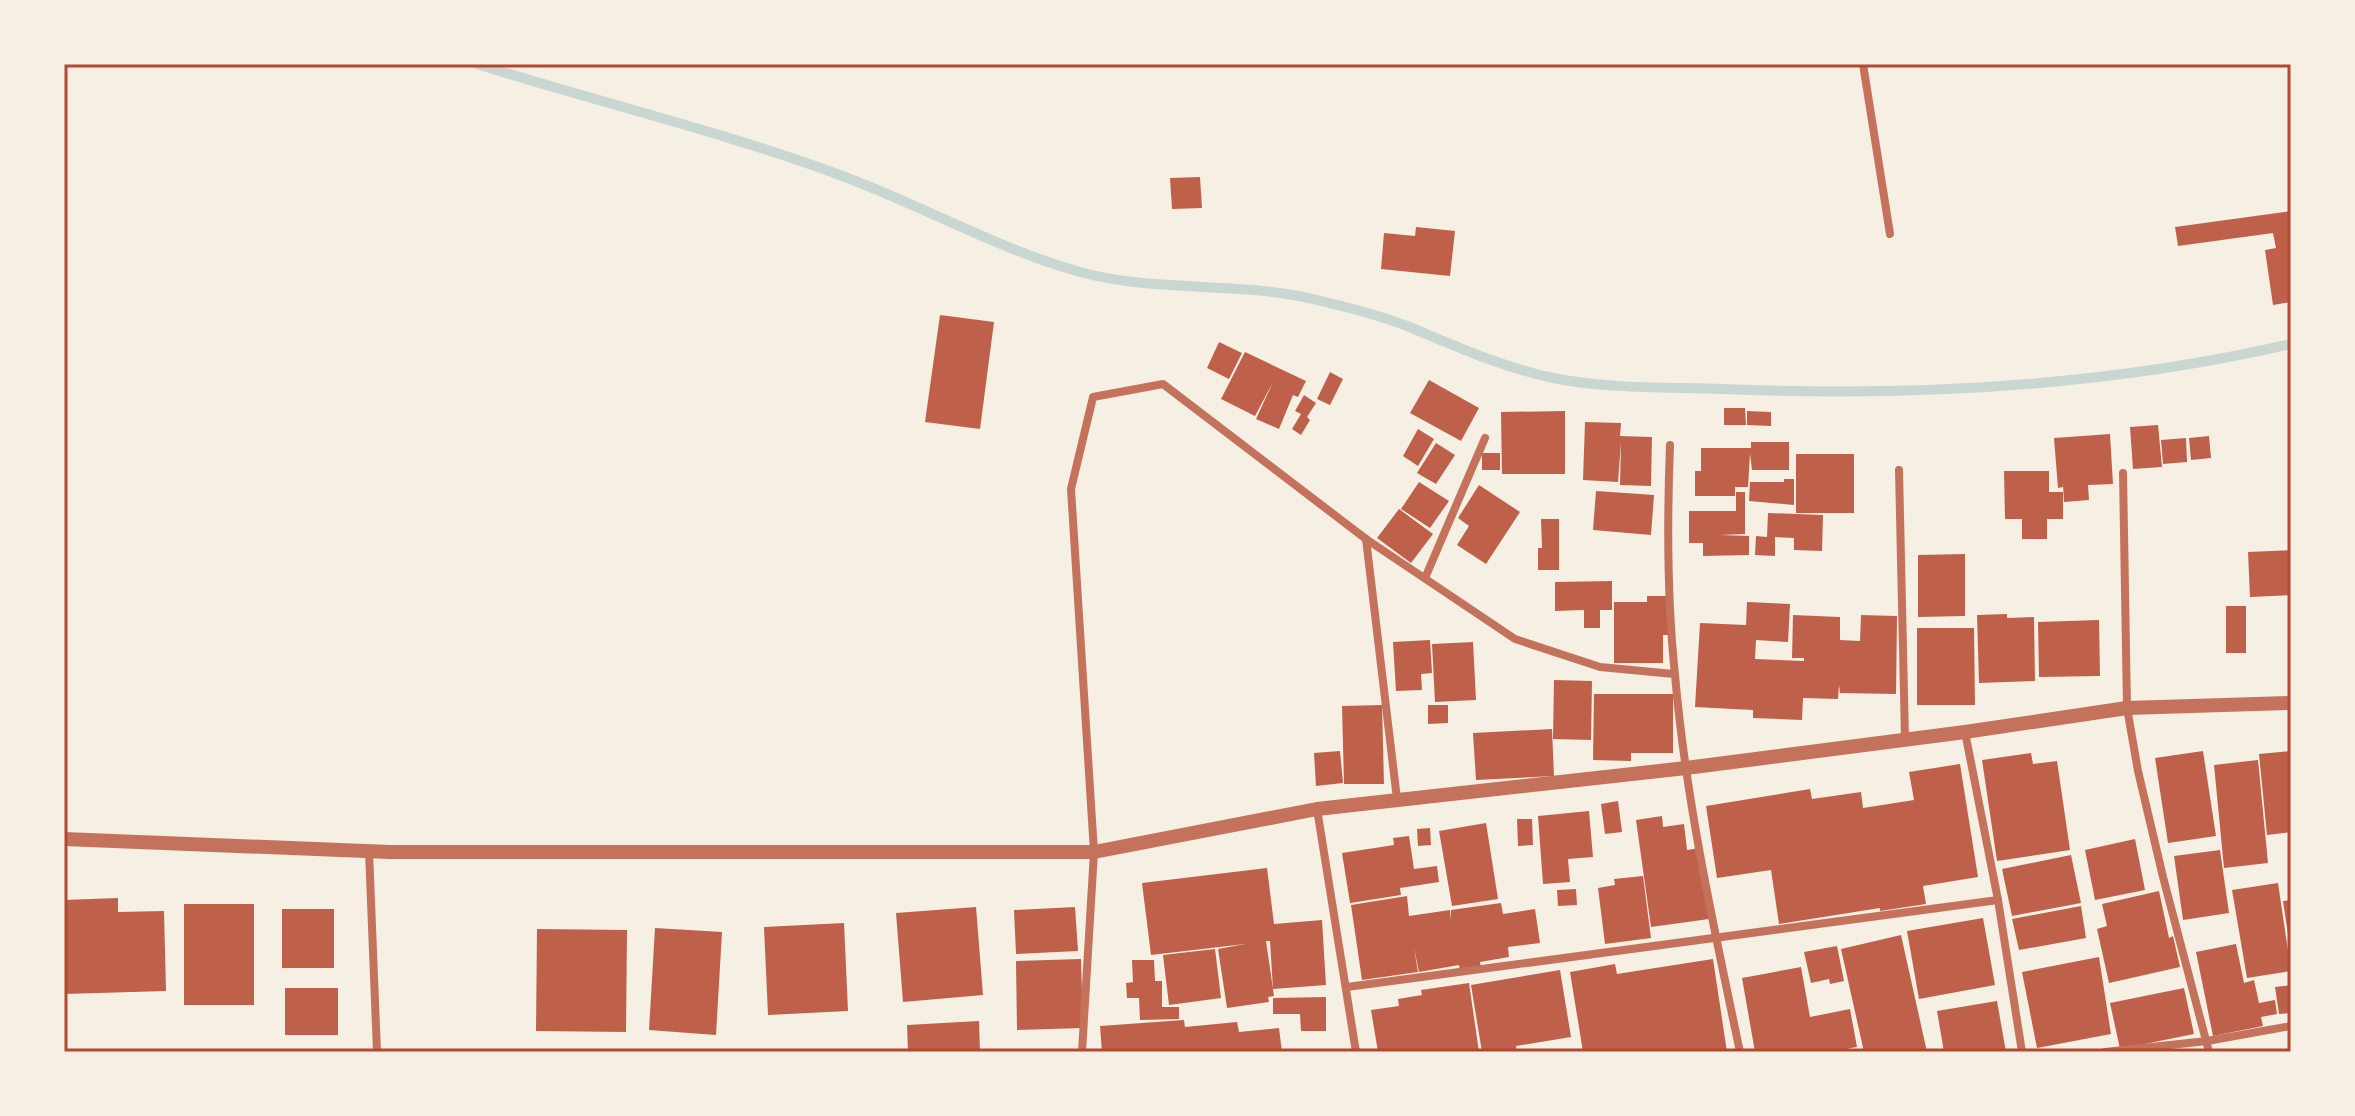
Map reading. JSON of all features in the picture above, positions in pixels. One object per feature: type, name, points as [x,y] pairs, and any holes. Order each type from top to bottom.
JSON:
[{"type":"street","points":[[1863,64],[1890,234]]},
{"type":"street","points":[[1082,1052],[1094,852],[1071,489],[1093,397],[1163,384],[1366,539],[1515,639],[1600,667],[1674,674]]},
{"type":"street","points":[[1425,578],[1485,438]]},
{"type":"street","points":[[1670,445],[1667,524],[1674,674],[1686,768],[1740,1052]]},
{"type":"street","points":[[1899,470],[1905,739]]},
{"type":"street","points":[[2123,473],[2127,708],[2163,877],[2209,1052]]},
{"type":"street","points":[[1366,539],[1397,799]]},
{"type":"street","points":[[64,839],[369,851],[1094,852],[1317,809],[1686,768],[2127,708],[2291,703]]},
{"type":"street","points":[[1965,732],[1998,900],[2022,1052]]},
{"type":"street","points":[[1317,809],[1356,1052]]},
{"type":"street","points":[[369,851],[377,1052]]},
{"type":"street","points":[[1347,987],[1998,900]]},
{"type":"street","points":[[2105,1052],[2207,1041],[2291,1026]]},
{"type":"building","points":[[1200,177],[1202,208],[1172,209],[1170,178]]},
{"type":"building","points":[[2291,211],[2291,302],[2273,305],[2265,250],[2276,248],[2273,233],[2178,246],[2175,227]]},
{"type":"building","points":[[1416,227],[1455,231],[1450,276],[1381,269],[1384,233],[1415,236]]},
{"type":"building","points":[[940,315],[994,322],[980,429],[925,422]]},
{"type":"building","points":[[1219,342],[1242,353],[1229,379],[1207,368]]},
{"type":"building","points":[[1245,352],[1306,381],[1298,397],[1293,395],[1279,429],[1256,419],[1273,382],[1255,416],[1221,399]]},
{"type":"building","points":[[1330,372],[1343,379],[1330,405],[1317,399]]},
{"type":"building","points":[[1429,380],[1479,408],[1461,441],[1410,413]]},
{"type":"building","points":[[1304,395],[1316,403],[1301,435],[1292,429],[1301,414],[1295,411]]},
{"type":"building","points":[[1724,408],[1745,408],[1746,425],[1724,425]]},
{"type":"building","points":[[1565,411],[1565,474],[1502,474],[1501,412]]},
{"type":"building","points":[[1747,411],[1771,412],[1771,426],[1747,425]]},
{"type":"building","points":[[1585,422],[1621,423],[1620,436],[1652,437],[1651,486],[1620,485],[1621,442],[1618,482],[1583,480]]},
{"type":"building","points":[[2158,425],[2162,467],[2133,469],[2130,427]]},
{"type":"building","points":[[1418,429],[1434,439],[1418,466],[1403,456]]},
{"type":"building","points":[[2110,434],[2113,484],[2088,485],[2089,500],[2064,502],[2063,484],[2058,488],[2054,438]]},
{"type":"building","points":[[2209,436],[2211,458],[2191,460],[2189,438]]},
{"type":"building","points":[[2186,438],[2187,462],[2163,464],[2161,440]]},
{"type":"building","points":[[1751,442],[1789,442],[1789,470],[1752,470],[1750,454],[1748,487],[1735,487],[1735,496],[1695,496],[1695,471],[1701,471],[1701,448],[1751,448]]},
{"type":"building","points":[[1436,443],[1455,455],[1436,484],[1417,473]]},
{"type":"building","points":[[1482,453],[1500,453],[1500,470],[1482,470]]},
{"type":"building","points":[[1796,454],[1854,454],[1854,513],[1796,513]]},
{"type":"building","points":[[2004,471],[2049,471],[2049,492],[2063,492],[2063,519],[2047,519],[2047,539],[2022,539],[2022,519],[2005,519]]},
{"type":"building","points":[[1784,479],[1794,479],[1794,505],[1749,501],[1750,482],[1784,482]]},
{"type":"building","points":[[1419,482],[1449,501],[1430,528],[1401,509]]},
{"type":"building","points":[[1479,485],[1520,512],[1486,564],[1457,545],[1469,526],[1458,518]]},
{"type":"building","points":[[1596,491],[1654,495],[1651,535],[1593,530]]},
{"type":"building","points":[[1736,492],[1745,492],[1745,534],[1720,535],[1749,536],[1749,555],[1703,556],[1703,543],[1689,543],[1689,511],[1736,511]]},
{"type":"building","points":[[1399,509],[1433,534],[1411,563],[1377,538]]},
{"type":"building","points":[[1768,513],[1823,515],[1822,551],[1794,550],[1794,538],[1775,537],[1775,556],[1755,555],[1756,536],[1767,537]]},
{"type":"building","points":[[1541,519],[1559,519],[1559,570],[1538,570],[1538,548],[1542,548]]},
{"type":"building","points":[[2291,550],[2291,595],[2250,597],[2248,552]]},
{"type":"building","points":[[1965,554],[1965,616],[1918,617],[1918,555]]},
{"type":"building","points":[[1612,581],[1612,610],[1600,610],[1600,628],[1584,628],[1584,610],[1555,611],[1555,582]]},
{"type":"building","points":[[1647,596],[1668,596],[1668,635],[1663,635],[1663,663],[1614,663],[1614,602],[1647,602]]},
{"type":"building","points":[[1747,602],[1790,604],[1788,642],[1756,640],[1755,659],[1804,661],[1804,658],[1792,658],[1793,615],[1840,617],[1840,640],[1860,641],[1861,615],[1897,616],[1896,694],[1840,693],[1839,685],[1838,699],[1803,698],[1802,720],[1753,718],[1753,710],[1695,707],[1700,623],[1746,625]]},
{"type":"building","points":[[2226,606],[2246,606],[2246,653],[2226,653]]},
{"type":"building","points":[[2007,614],[2007,618],[2034,617],[2035,681],[1979,683],[1977,615]]},
{"type":"building","points":[[2099,620],[2100,676],[2039,677],[2038,622]]},
{"type":"building","points":[[1917,628],[1974,628],[1975,705],[1917,705]]},
{"type":"building","points":[[1430,640],[1432,673],[1421,674],[1422,690],[1396,691],[1393,642]]},
{"type":"building","points":[[1473,642],[1476,700],[1435,702],[1432,644]]},
{"type":"building","points":[[1554,680],[1592,681],[1591,740],[1553,739]]},
{"type":"building","points":[[1594,694],[1673,694],[1673,753],[1631,753],[1631,761],[1593,760]]},
{"type":"building","points":[[1382,705],[1384,784],[1344,784],[1342,706]]},
{"type":"building","points":[[1428,705],[1448,705],[1448,723],[1428,724]]},
{"type":"building","points":[[1552,729],[1554,776],[1476,780],[1473,733]]},
{"type":"building","points":[[1340,751],[1343,783],[1316,786],[1314,753]]},
{"type":"building","points":[[2203,751],[2216,836],[2168,843],[2155,758]]},
{"type":"building","points":[[2291,751],[2291,832],[2267,835],[2259,754]]},
{"type":"building","points":[[2031,753],[2033,764],[2057,761],[2070,850],[1997,861],[1982,760]]},
{"type":"building","points":[[2258,760],[2268,863],[2224,868],[2214,765]]},
{"type":"building","points":[[1960,764],[1978,877],[1923,886],[1926,904],[1779,924],[1771,870],[1717,878],[1706,806],[1810,789],[1812,799],[1861,792],[1863,808],[1914,800],[1909,772]]},
{"type":"building","points":[[1618,801],[1622,832],[1605,834],[1601,804]]},
{"type":"building","points":[[1589,811],[1593,857],[1568,859],[1570,882],[1543,884],[1538,816]]},
{"type":"building","points":[[1662,816],[1663,827],[1684,824],[1687,850],[1699,848],[1709,919],[1651,927],[1636,820]]},
{"type":"building","points":[[1517,819],[1532,819],[1533,845],[1518,846]]},
{"type":"building","points":[[1486,823],[1498,899],[1452,906],[1439,831]]},
{"type":"building","points":[[1430,828],[1431,845],[1418,846],[1417,829]]},
{"type":"building","points":[[1409,836],[1414,869],[1437,866],[1439,882],[1400,888],[1401,895],[1350,903],[1342,853],[1394,845],[1393,838]]},
{"type":"building","points":[[2135,839],[2145,890],[2095,900],[2085,850]]},
{"type":"building","points":[[2220,850],[2229,913],[2183,920],[2174,856]]},
{"type":"building","points":[[2071,855],[2081,903],[2012,916],[2002,869]]},
{"type":"building","points":[[1267,868],[1274,924],[1322,920],[1326,985],[1273,989],[1270,941],[1266,941],[1274,996],[1268,997],[1269,1002],[1227,1008],[1218,949],[1245,944],[1151,955],[1142,883]]},
{"type":"building","points":[[1643,876],[1651,938],[1605,944],[1598,888],[1615,885],[1614,879]]},
{"type":"building","points":[[2278,883],[2291,971],[2247,978],[2232,890]]},
{"type":"building","points":[[1576,889],[1577,905],[1558,906],[1557,890]]},
{"type":"building","points":[[2159,891],[2169,938],[2173,936],[2180,967],[2109,983],[2097,929],[2107,926],[2102,904]]},
{"type":"building","points":[[1407,896],[1409,916],[1450,910],[1451,921],[1451,910],[1501,903],[1503,914],[1535,909],[1540,943],[1508,947],[1509,957],[1480,962],[1481,968],[1460,971],[1459,965],[1419,972],[1414,948],[1418,972],[1362,980],[1351,905]]},
{"type":"building","points":[[118,898],[118,912],[164,911],[166,991],[64,994],[64,900]]},
{"type":"building","points":[[2291,900],[2291,941],[2289,941],[2283,901]]},
{"type":"building","points":[[184,904],[254,904],[254,1005],[184,1005]]},
{"type":"building","points":[[2081,906],[2086,938],[2019,950],[2012,919]]},
{"type":"building","points":[[976,907],[983,995],[903,1002],[896,913]]},
{"type":"building","points":[[1075,907],[1078,951],[1016,954],[1014,910]]},
{"type":"building","points":[[282,909],[334,909],[334,968],[282,968]]},
{"type":"building","points":[[1983,918],[1995,985],[1919,999],[1907,931]]},
{"type":"building","points":[[844,923],[848,1011],[768,1015],[764,927]]},
{"type":"building","points":[[655,928],[722,932],[716,1035],[649,1030]]},
{"type":"building","points":[[537,929],[627,930],[626,1032],[536,1031]]},
{"type":"building","points":[[1901,935],[1927,1052],[1864,1052],[1841,949]]},
{"type":"building","points":[[2236,944],[2244,983],[2254,980],[2259,1003],[2275,1000],[2277,1014],[2261,1017],[2263,1026],[2213,1036],[2196,952]]},
{"type":"building","points":[[1837,946],[1844,981],[1830,984],[1829,979],[1811,983],[1804,952]]},
{"type":"building","points":[[1215,949],[1221,998],[1169,1005],[1163,955]]},
{"type":"building","points":[[2099,957],[2111,1034],[2037,1048],[2022,972]]},
{"type":"building","points":[[1081,959],[1083,1028],[1017,1030],[1016,961]]},
{"type":"building","points":[[1713,959],[1727,1052],[1583,1052],[1570,972],[1615,964],[1617,974]]},
{"type":"building","points":[[1132,960],[1154,960],[1155,981],[1162,981],[1162,1007],[1179,1007],[1179,1019],[1140,1020],[1139,998],[1127,998],[1126,983],[1133,982]]},
{"type":"building","points":[[1801,967],[1810,1017],[1850,1009],[1857,1047],[1830,1052],[1755,1052],[1742,978]]},
{"type":"building","points":[[1560,970],[1571,1037],[1516,1046],[1517,1052],[1482,1052],[1471,985]]},
{"type":"building","points":[[1469,983],[1479,1052],[1378,1052],[1371,1010],[1399,1006],[1398,999],[1422,995],[1421,990]]},
{"type":"building","points":[[2291,985],[2291,1013],[2279,1014],[2275,987]]},
{"type":"building","points":[[285,988],[338,988],[338,1035],[285,1035]]},
{"type":"building","points":[[2184,988],[2194,1034],[2120,1049],[2110,1003]]},
{"type":"building","points":[[1326,997],[1326,1031],[1301,1031],[1300,1014],[1273,1014],[1273,998]]},
{"type":"building","points":[[1997,1001],[2006,1052],[1944,1052],[1937,1011]]},
{"type":"building","points":[[1184,1020],[1185,1027],[1237,1022],[1239,1032],[1279,1028],[1282,1052],[1102,1052],[1100,1026]]},
{"type":"building","points":[[979,1021],[980,1052],[908,1052],[907,1025]]},
{"type":"waterway","points":[[477,64],[800,161],[875,189],[1020,252],[1080,272],[1138,283],[1255,290],[1313,299],[1388,319],[1516,368],[1574,382],[1637,387],[1793,391],[1936,390],[2008,386],[2150,370],[2291,344]]}]
